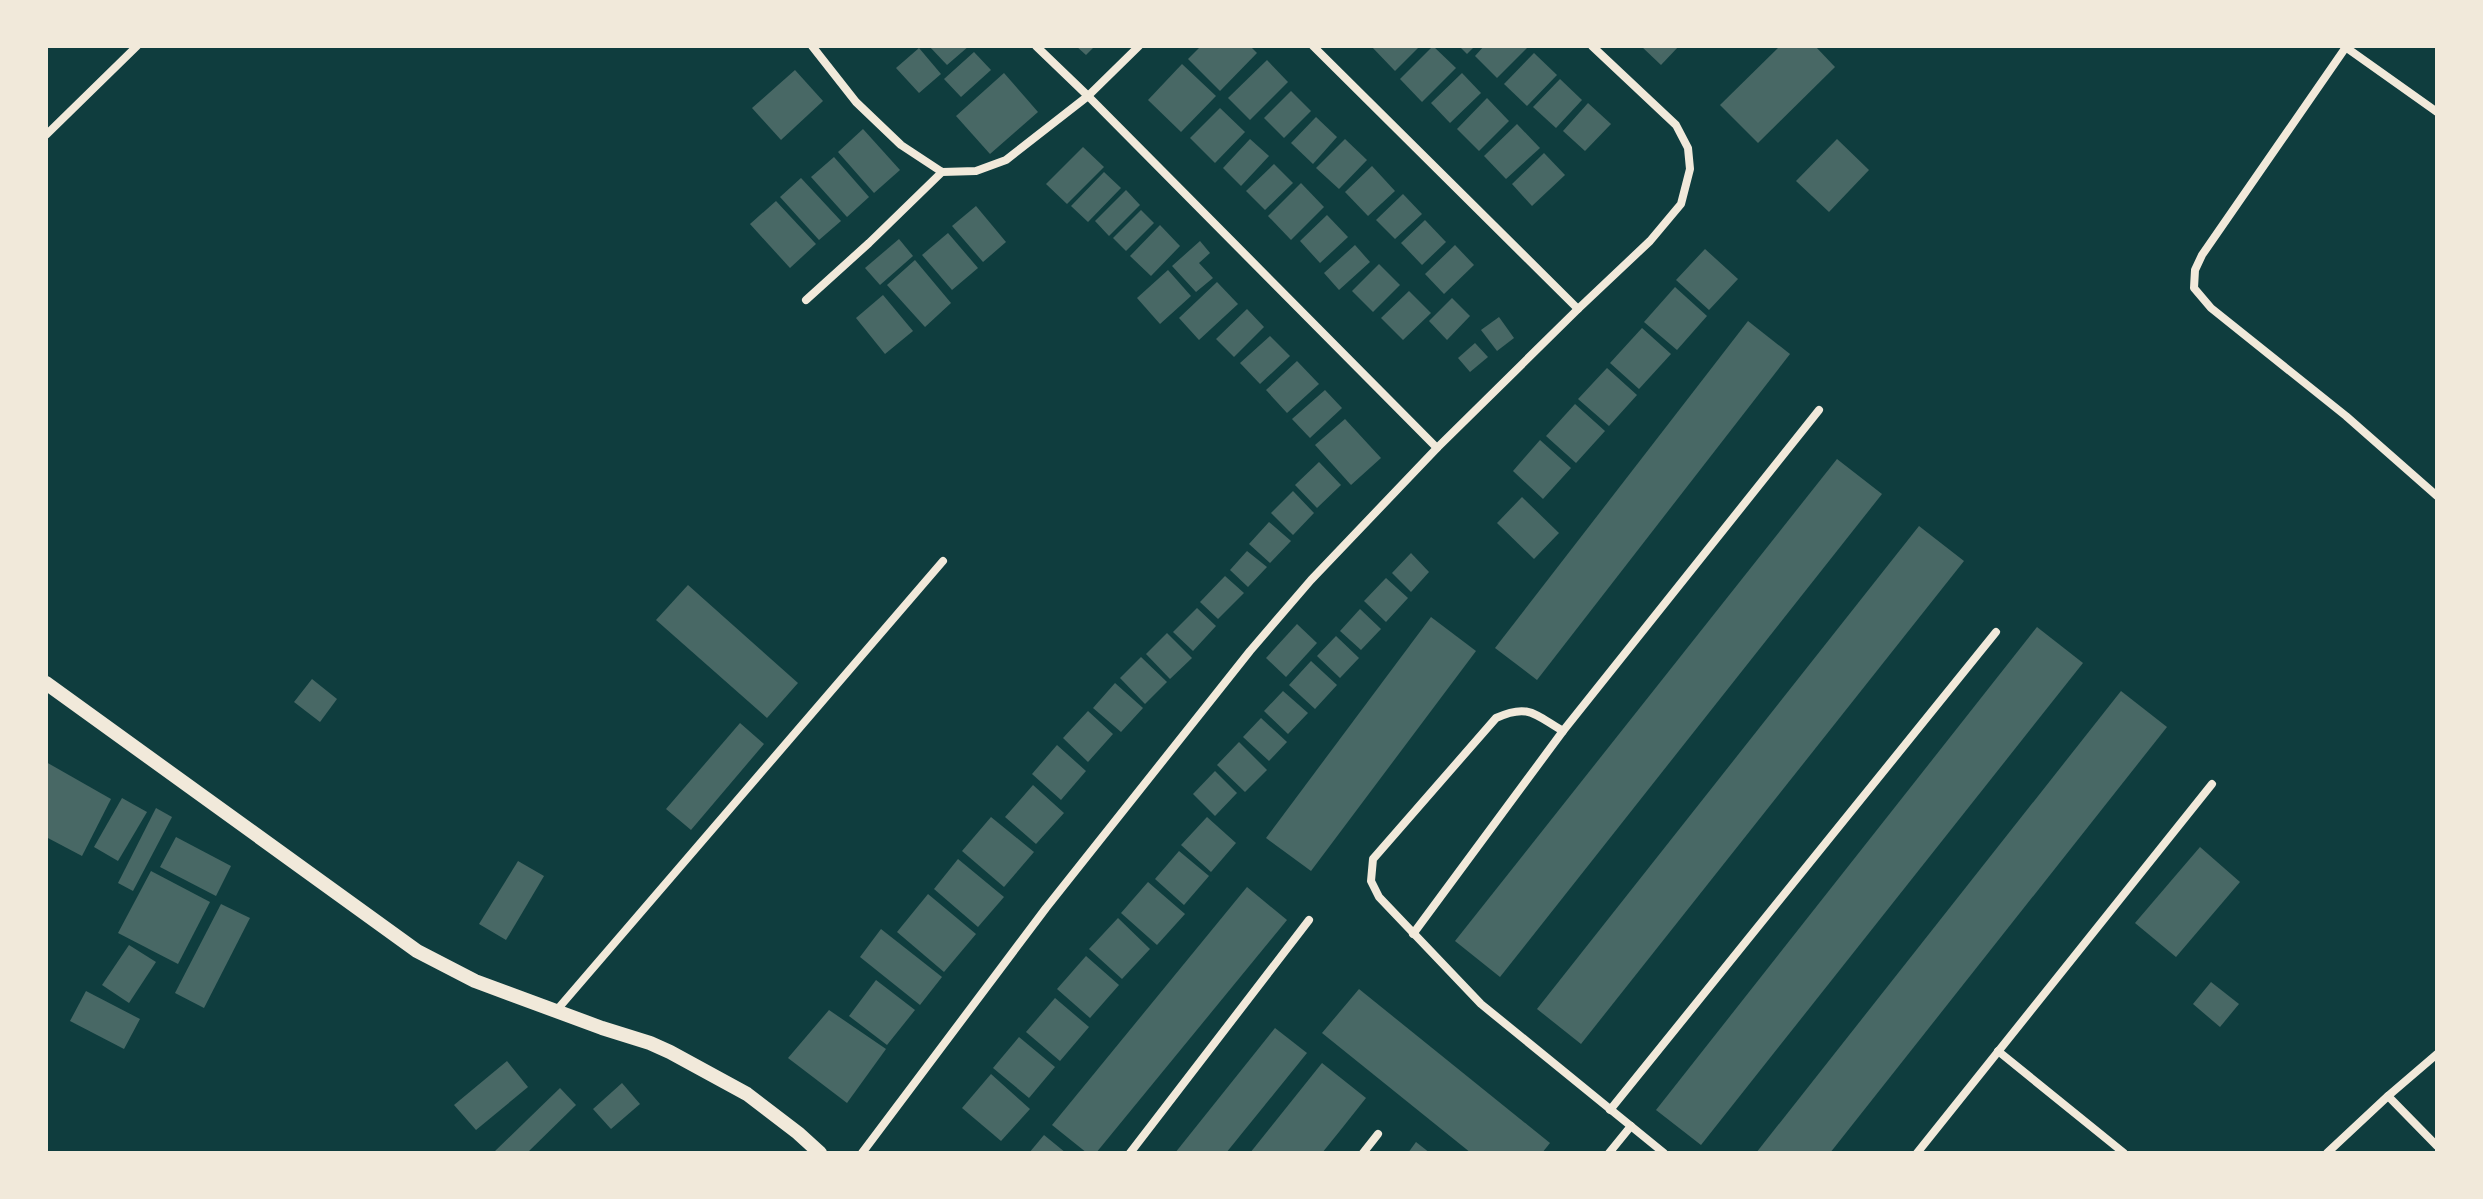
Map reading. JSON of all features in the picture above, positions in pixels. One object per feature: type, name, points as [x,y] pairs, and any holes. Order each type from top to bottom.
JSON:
[{"type":"street","points":[[46,135],[137,46]]},
{"type":"street","points":[[812,46],[856,102],[901,145],[942,172],[976,171],[1006,160],[1088,96],[1139,46]]},
{"type":"street","points":[[1036,46],[1437,448]]},
{"type":"street","points":[[1313,46],[1578,309]]},
{"type":"street","points":[[862,1153],[1046,908],[1250,651],[1311,580],[1437,448],[1650,241],[1681,204],[1690,169],[1688,148],[1676,125],[1592,46]]},
{"type":"street","points":[[2437,112],[2345,47],[2202,255],[2195,270],[2194,288],[2211,308],[2346,416],[2437,496]]},
{"type":"street","points":[[806,300],[942,172]]},
{"type":"street","points":[[1413,934],[1563,731],[1819,410]]},
{"type":"street","points":[[556,1012],[943,561]]},
{"type":"street","points":[[1610,1110],[1996,632]]},
{"type":"street","points":[[46,683],[417,951],[475,981],[670,1052],[747,1094],[820,1153]]},
{"type":"street","points":[[1563,731],[1527,710],[1513,710],[1496,718],[1373,859],[1371,881],[1379,897],[1481,1004],[1664,1153]]},
{"type":"street","points":[[1917,1153],[2212,784]]},
{"type":"street","points":[[1130,1153],[1309,920]]},
{"type":"street","points":[[1998,1051],[2124,1153]]},
{"type":"street","points":[[2327,1153],[2437,1054]]},
{"type":"street","points":[[2388,1096],[2437,1146]]},
{"type":"street","points":[[1609,1153],[1631,1126]]},
{"type":"street","points":[[1363,1153],[1378,1134]]},
{"type":"building","points":[[929,46],[969,46],[947,65]]},
{"type":"building","points":[[1076,46],[1095,46],[1086,55]]},
{"type":"building","points":[[1201,46],[1250,46],[1257,53],[1220,91],[1188,59]]},
{"type":"building","points":[[1371,46],[1420,46],[1395,71]]},
{"type":"building","points":[[1433,46],[1456,68],[1422,102],[1400,79]]},
{"type":"building","points":[[1459,46],[1475,46],[1467,54]]},
{"type":"building","points":[[1484,46],[1529,46],[1497,78],[1475,56]]},
{"type":"building","points":[[1641,46],[1679,46],[1661,65]]},
{"type":"building","points":[[1780,46],[1815,46],[1835,67],[1758,143],[1720,105]]},
{"type":"building","points":[[919,48],[941,74],[919,93],[896,68]]},
{"type":"building","points":[[974,52],[991,70],[961,97],[944,79]]},
{"type":"building","points":[[1534,53],[1557,75],[1527,106],[1504,84]]},
{"type":"building","points":[[1267,60],[1288,82],[1250,120],[1228,98]]},
{"type":"building","points":[[1182,64],[1216,96],[1181,132],[1148,100]]},
{"type":"building","points":[[795,70],[823,101],[781,140],[752,108]]},
{"type":"building","points":[[1004,73],[1038,112],[990,154],[956,116]]},
{"type":"building","points":[[1462,73],[1481,93],[1450,123],[1431,103]]},
{"type":"building","points":[[1560,79],[1582,100],[1556,128],[1533,107]]},
{"type":"building","points":[[1291,91],[1311,111],[1284,138],[1264,118]]},
{"type":"building","points":[[1487,98],[1509,121],[1479,151],[1457,129]]},
{"type":"building","points":[[1588,103],[1611,124],[1585,151],[1563,131]]},
{"type":"building","points":[[1220,108],[1245,132],[1215,163],[1190,138]]},
{"type":"building","points":[[1316,117],[1337,137],[1313,164],[1291,143]]},
{"type":"building","points":[[1517,124],[1540,148],[1506,179],[1484,156]]},
{"type":"building","points":[[863,129],[900,170],[874,193],[838,152]]},
{"type":"building","points":[[1250,139],[1269,156],[1241,186],[1223,168]]},
{"type":"building","points":[[1345,139],[1367,160],[1339,189],[1316,168]]},
{"type":"building","points":[[1837,139],[1869,170],[1829,212],[1796,181]]},
{"type":"building","points":[[1083,147],[1104,167],[1067,204],[1046,184]]},
{"type":"building","points":[[1544,153],[1565,175],[1532,206],[1512,184]]},
{"type":"building","points":[[834,157],[869,197],[847,217],[811,177]]},
{"type":"building","points":[[1274,164],[1293,183],[1265,210],[1246,191]]},
{"type":"building","points":[[1372,166],[1395,191],[1368,216],[1345,192]]},
{"type":"building","points":[[1104,172],[1121,188],[1088,222],[1071,206]]},
{"type":"building","points":[[801,178],[841,221],[819,240],[780,197]]},
{"type":"building","points":[[1301,183],[1324,207],[1291,240],[1268,216]]},
{"type":"building","points":[[1126,190],[1140,205],[1109,236],[1095,221]]},
{"type":"building","points":[[1403,194],[1422,214],[1395,239],[1376,220]]},
{"type":"building","points":[[776,201],[816,244],[790,268],[750,224]]},
{"type":"building","points":[[976,206],[1006,242],[983,262],[952,226]]},
{"type":"building","points":[[1141,210],[1154,223],[1126,251],[1113,238]]},
{"type":"building","points":[[1327,215],[1348,237],[1320,263],[1300,241]]},
{"type":"building","points":[[1425,220],[1446,242],[1422,265],[1401,243]]},
{"type":"building","points":[[1160,225],[1180,246],[1151,276],[1130,256]]},
{"type":"building","points":[[948,233],[978,268],[952,290],[922,255]]},
{"type":"building","points":[[899,239],[913,256],[880,285],[865,268]]},
{"type":"building","points":[[1200,241],[1210,253],[1199,263],[1213,278],[1196,292],[1172,266]]},
{"type":"building","points":[[1355,245],[1370,262],[1339,290],[1324,273]]},
{"type":"building","points":[[1455,245],[1474,265],[1444,294],[1425,274]]},
{"type":"building","points":[[1705,249],[1738,279],[1709,310],[1676,280]]},
{"type":"building","points":[[915,260],[951,303],[925,327],[887,285]]},
{"type":"building","points":[[1379,264],[1400,285],[1373,312],[1352,291]]},
{"type":"building","points":[[1168,270],[1191,296],[1160,324],[1137,298]]},
{"type":"building","points":[[1217,282],[1238,304],[1199,340],[1179,318]]},
{"type":"building","points":[[1675,287],[1707,316],[1677,350],[1644,322]]},
{"type":"building","points":[[1409,291],[1431,313],[1403,340],[1381,318]]},
{"type":"building","points":[[883,295],[913,331],[885,354],[856,318]]},
{"type":"building","points":[[1452,298],[1470,316],[1447,340],[1429,321]]},
{"type":"building","points":[[1247,309],[1264,327],[1234,357],[1216,339]]},
{"type":"building","points":[[1499,317],[1514,338],[1497,351],[1481,330]]},
{"type":"building","points":[[1748,321],[1790,354],[1537,680],[1495,648]]},
{"type":"building","points":[[1642,328],[1671,354],[1639,389],[1610,363]]},
{"type":"building","points":[[1270,336],[1290,356],[1260,384],[1240,363]]},
{"type":"building","points":[[1475,343],[1488,357],[1470,372],[1458,358]]},
{"type":"building","points":[[1297,361],[1319,384],[1287,413],[1266,390]]},
{"type":"building","points":[[1607,368],[1637,395],[1609,426],[1578,399]]},
{"type":"building","points":[[1325,390],[1342,408],[1310,438],[1292,419]]},
{"type":"building","points":[[1575,404],[1605,431],[1576,463],[1546,436]]},
{"type":"building","points":[[1345,419],[1381,458],[1351,485],[1315,445]]},
{"type":"building","points":[[1540,440],[1571,468],[1543,499],[1513,471]]},
{"type":"building","points":[[1837,459],[1882,494],[1500,977],[1455,941]]},
{"type":"building","points":[[1319,462],[1341,485],[1317,508],[1295,485]]},
{"type":"building","points":[[1293,491],[1314,513],[1293,535],[1271,513]]},
{"type":"building","points":[[1522,497],[1559,533],[1534,559],[1497,523]]},
{"type":"building","points":[[1269,522],[1291,541],[1270,563],[1249,544]]},
{"type":"building","points":[[1919,526],[1964,561],[1581,1044],[1537,1009]]},
{"type":"building","points":[[1247,551],[1267,567],[1248,587],[1230,570]]},
{"type":"building","points":[[1411,553],[1429,572],[1411,592],[1392,573]]},
{"type":"building","points":[[1225,576],[1244,593],[1218,619],[1200,602]]},
{"type":"building","points":[[1386,578],[1408,598],[1386,622],[1364,601]]},
{"type":"building","points":[[688,585],[798,683],[767,718],[656,620]]},
{"type":"building","points":[[1197,608],[1216,626],[1193,651],[1173,632]]},
{"type":"building","points":[[1360,609],[1381,629],[1361,650],[1340,631]]},
{"type":"building","points":[[1431,617],[1476,651],[1311,871],[1266,838]]},
{"type":"building","points":[[1297,624],[1317,643],[1286,677],[1266,658]]},
{"type":"building","points":[[2037,627],[2083,663],[1701,1145],[1656,1110]]},
{"type":"building","points":[[1167,633],[1192,658],[1170,679],[1146,654]]},
{"type":"building","points":[[1336,636],[1359,658],[1340,678],[1317,656]]},
{"type":"building","points":[[1141,657],[1167,682],[1145,704],[1120,678]]},
{"type":"building","points":[[1311,661],[1337,685],[1315,709],[1289,685]]},
{"type":"building","points":[[312,679],[337,699],[320,722],[294,702]]},
{"type":"building","points":[[1115,683],[1143,708],[1121,732],[1093,708]]},
{"type":"building","points":[[1283,691],[1308,713],[1288,734],[1264,711]]},
{"type":"building","points":[[2121,691],[2167,727],[1830,1153],[1756,1153]]},
{"type":"building","points":[[1088,711],[1113,734],[1088,762],[1063,738]]},
{"type":"building","points":[[1261,718],[1287,742],[1269,761],[1243,737]]},
{"type":"building","points":[[740,723],[764,744],[691,830],[666,809]]},
{"type":"building","points":[[1239,742],[1267,770],[1245,792],[1217,765]]},
{"type":"building","points":[[1057,745],[1086,771],[1061,800],[1032,774]]},
{"type":"building","points":[[46,762],[111,799],[82,856],[46,837]]},
{"type":"building","points":[[1215,771],[1237,793],[1215,816],[1193,794]]},
{"type":"building","points":[[1033,785],[1064,813],[1036,844],[1005,817]]},
{"type":"building","points":[[122,798],[147,812],[118,861],[94,847]]},
{"type":"building","points":[[156,808],[172,817],[133,891],[118,883]]},
{"type":"building","points":[[991,817],[1034,852],[1004,887],[962,851]]},
{"type":"building","points":[[1207,817],[1236,843],[1211,872],[1181,845]]},
{"type":"building","points":[[176,837],[231,866],[216,896],[160,867]]},
{"type":"building","points":[[2200,847],[2240,882],[2176,957],[2135,923]]},
{"type":"building","points":[[1179,851],[1209,876],[1184,905],[1155,879]]},
{"type":"building","points":[[958,859],[1004,897],[978,927],[934,889]]},
{"type":"building","points":[[518,861],[544,876],[506,940],[479,924]]},
{"type":"building","points":[[151,871],[210,902],[178,964],[118,933]]},
{"type":"building","points":[[1148,882],[1185,914],[1157,945],[1121,913]]},
{"type":"building","points":[[1247,887],[1287,920],[1096,1153],[1087,1153],[1052,1125]]},
{"type":"building","points":[[928,894],[976,934],[944,972],[897,932]]},
{"type":"building","points":[[221,904],[250,918],[204,1008],[175,993]]},
{"type":"building","points":[[1118,918],[1150,949],[1122,979],[1089,949]]},
{"type":"building","points":[[881,929],[942,977],[920,1005],[860,957]]},
{"type":"building","points":[[129,945],[156,962],[129,1003],[102,985]]},
{"type":"building","points":[[1086,956],[1119,985],[1090,1018],[1057,989]]},
{"type":"building","points":[[876,980],[915,1010],[887,1045],[849,1016]]},
{"type":"building","points":[[2211,982],[2239,1004],[2220,1027],[2193,1004]]},
{"type":"building","points":[[1359,989],[1550,1143],[1542,1153],[1471,1153],[1322,1033]]},
{"type":"building","points":[[86,991],[140,1019],[124,1049],[70,1021]]},
{"type":"building","points":[[1055,998],[1089,1027],[1060,1061],[1026,1032]]},
{"type":"building","points":[[829,1010],[886,1049],[847,1103],[788,1058]]},
{"type":"building","points":[[1275,1028],[1307,1053],[1226,1153],[1175,1153]]},
{"type":"building","points":[[1019,1037],[1055,1067],[1029,1098],[993,1068]]},
{"type":"building","points":[[507,1061],[528,1087],[476,1130],[454,1105]]},
{"type":"building","points":[[1322,1063],[1366,1098],[1339,1132],[1322,1153],[1250,1153]]},
{"type":"building","points":[[991,1074],[1030,1109],[1001,1141],[962,1108]]},
{"type":"building","points":[[622,1083],[640,1104],[611,1129],[593,1109]]},
{"type":"building","points":[[560,1088],[576,1105],[527,1153],[493,1153]]},
{"type":"building","points":[[1044,1135],[1066,1153],[1029,1153]]},
{"type":"building","points":[[1416,1142],[1430,1153],[1408,1153]]}]
